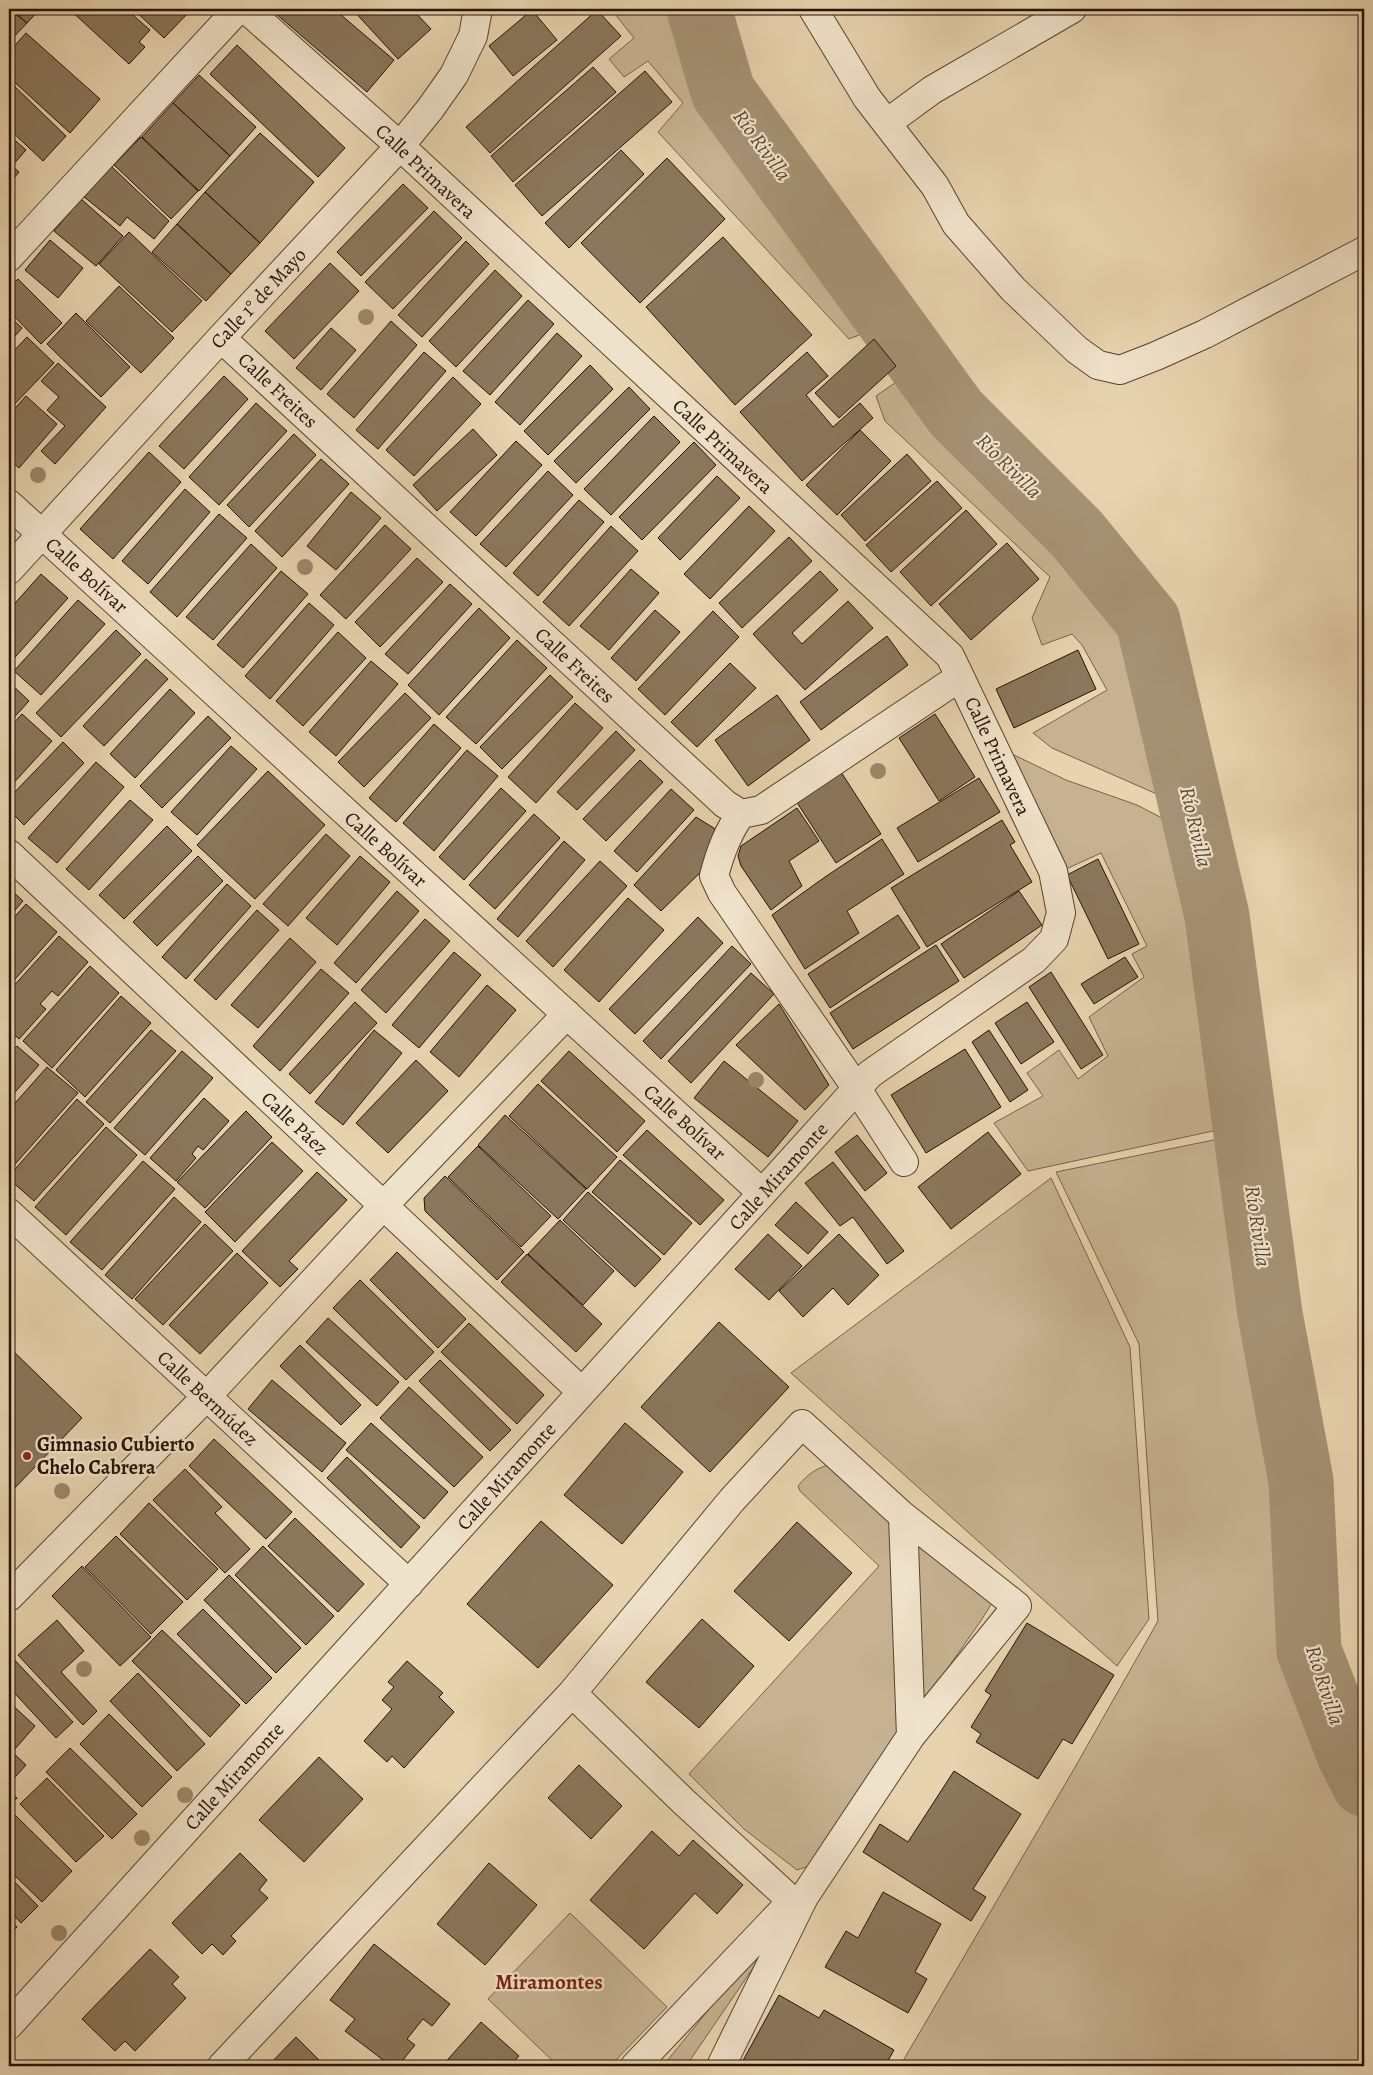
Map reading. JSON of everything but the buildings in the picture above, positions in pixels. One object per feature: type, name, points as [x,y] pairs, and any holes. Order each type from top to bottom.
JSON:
[{"type":"street","points":[[9,257],[238,9]]},
{"type":"street","name":"Calle Primavera","points":[[246,9],[400,146],[950,656],[1053,872],[1061,913],[1054,939],[1034,960]]},
{"type":"street","name":"Calle 1° de Mayo","points":[[9,570],[400,146],[454,75],[473,36],[478,9]]},
{"type":"street","points":[[813,9],[867,98],[935,186],[956,224],[1013,288],[1077,350],[1098,365],[1120,370],[1156,356],[1205,334],[1364,251]]},
{"type":"street","points":[[887,123],[932,90],[1072,9]]},
{"type":"street","name":"Calle Freites","points":[[221,338],[725,804],[741,814]]},
{"type":"street","name":"Calle Bolívar","points":[[9,504],[762,1193]]},
{"type":"street","points":[[904,1162],[857,1089],[722,893],[714,876],[728,835],[741,814],[761,810],[960,676]]},
{"type":"street","name":"Calle Páez","points":[[9,854],[582,1392]]},
{"type":"street","name":"Calle Miramonte","points":[[9,2025],[870,1074],[1034,960]]},
{"type":"street","points":[[9,1597],[206,1396],[383,1206],[567,1014]]},
{"type":"street","name":"Calle Bermúdez","points":[[9,1212],[409,1584]]},
{"type":"street","points":[[222,2066],[572,1693],[732,1500],[802,1424],[903,1516],[1017,1606],[911,1736],[798,1899],[635,2066]]},
{"type":"street","points":[[903,1516],[911,1736]]},
{"type":"street","points":[[572,1693],[683,1801],[798,1899]]},
{"type":"street","points":[[721,2066],[798,1899]]},
{"type":"shaded area","points":[[611,9],[690,9],[718,100],[947,421],[1070,547],[1138,632],[1175,802],[1052,748],[1033,733],[1107,690],[1082,645],[1072,634],[1042,645],[1032,618],[1050,577],[885,421],[876,396],[909,373],[872,330],[849,339],[658,132],[683,103],[648,61],[624,77],[609,59],[634,38]]},
{"type":"shaded area","points":[[1012,754],[1066,780],[1137,805],[1191,833],[1236,1126],[1028,1171],[994,1123],[1043,1096],[1027,1073],[1059,1050],[1078,1079],[1108,1056],[1089,1017],[1144,977],[1132,954],[1147,946],[1101,853],[1064,870]]},
{"type":"shaded area","points":[[1243,1134],[1262,1365],[1273,1384],[1272,1411],[1282,1447],[1293,1527],[1300,1647],[1321,1708],[1328,1743],[1364,1811],[1364,2066],[900,2066],[1074,1769],[1158,1621],[1139,1344],[1056,1172]]},
{"type":"shaded area","points":[[1051,1178],[1130,1347],[1149,1619],[1117,1666],[791,1373]]},
{"type":"shaded area","points":[[832,1464],[896,1527],[904,1731],[812,1865],[797,1870],[744,1829],[689,1774],[879,1566],[800,1491],[798,1486],[809,1475],[821,1467]]},
{"type":"shaded area","points":[[911,1540],[971,1583],[992,1603],[919,1709]]},
{"type":"shaded area","points":[[570,1913],[667,2007],[610,2066],[558,2066],[488,1999]]},
{"type":"shaded area","points":[[790,1914],[686,2066],[663,2066],[782,1919]]},
{"type":"waterway","name":"Río Rivilla","points":[[699,9],[723,92],[956,413],[1077,534],[1148,621],[1217,916],[1270,1314],[1301,1481],[1309,1651],[1349,1754],[1364,1784]]},
{"type":"place","name":"Gimnasio Cubierto Chelo Cabrera","points":[[27,1456]]},
{"type":"district","name":"Miramontes","points":[[549,1982]]}]
